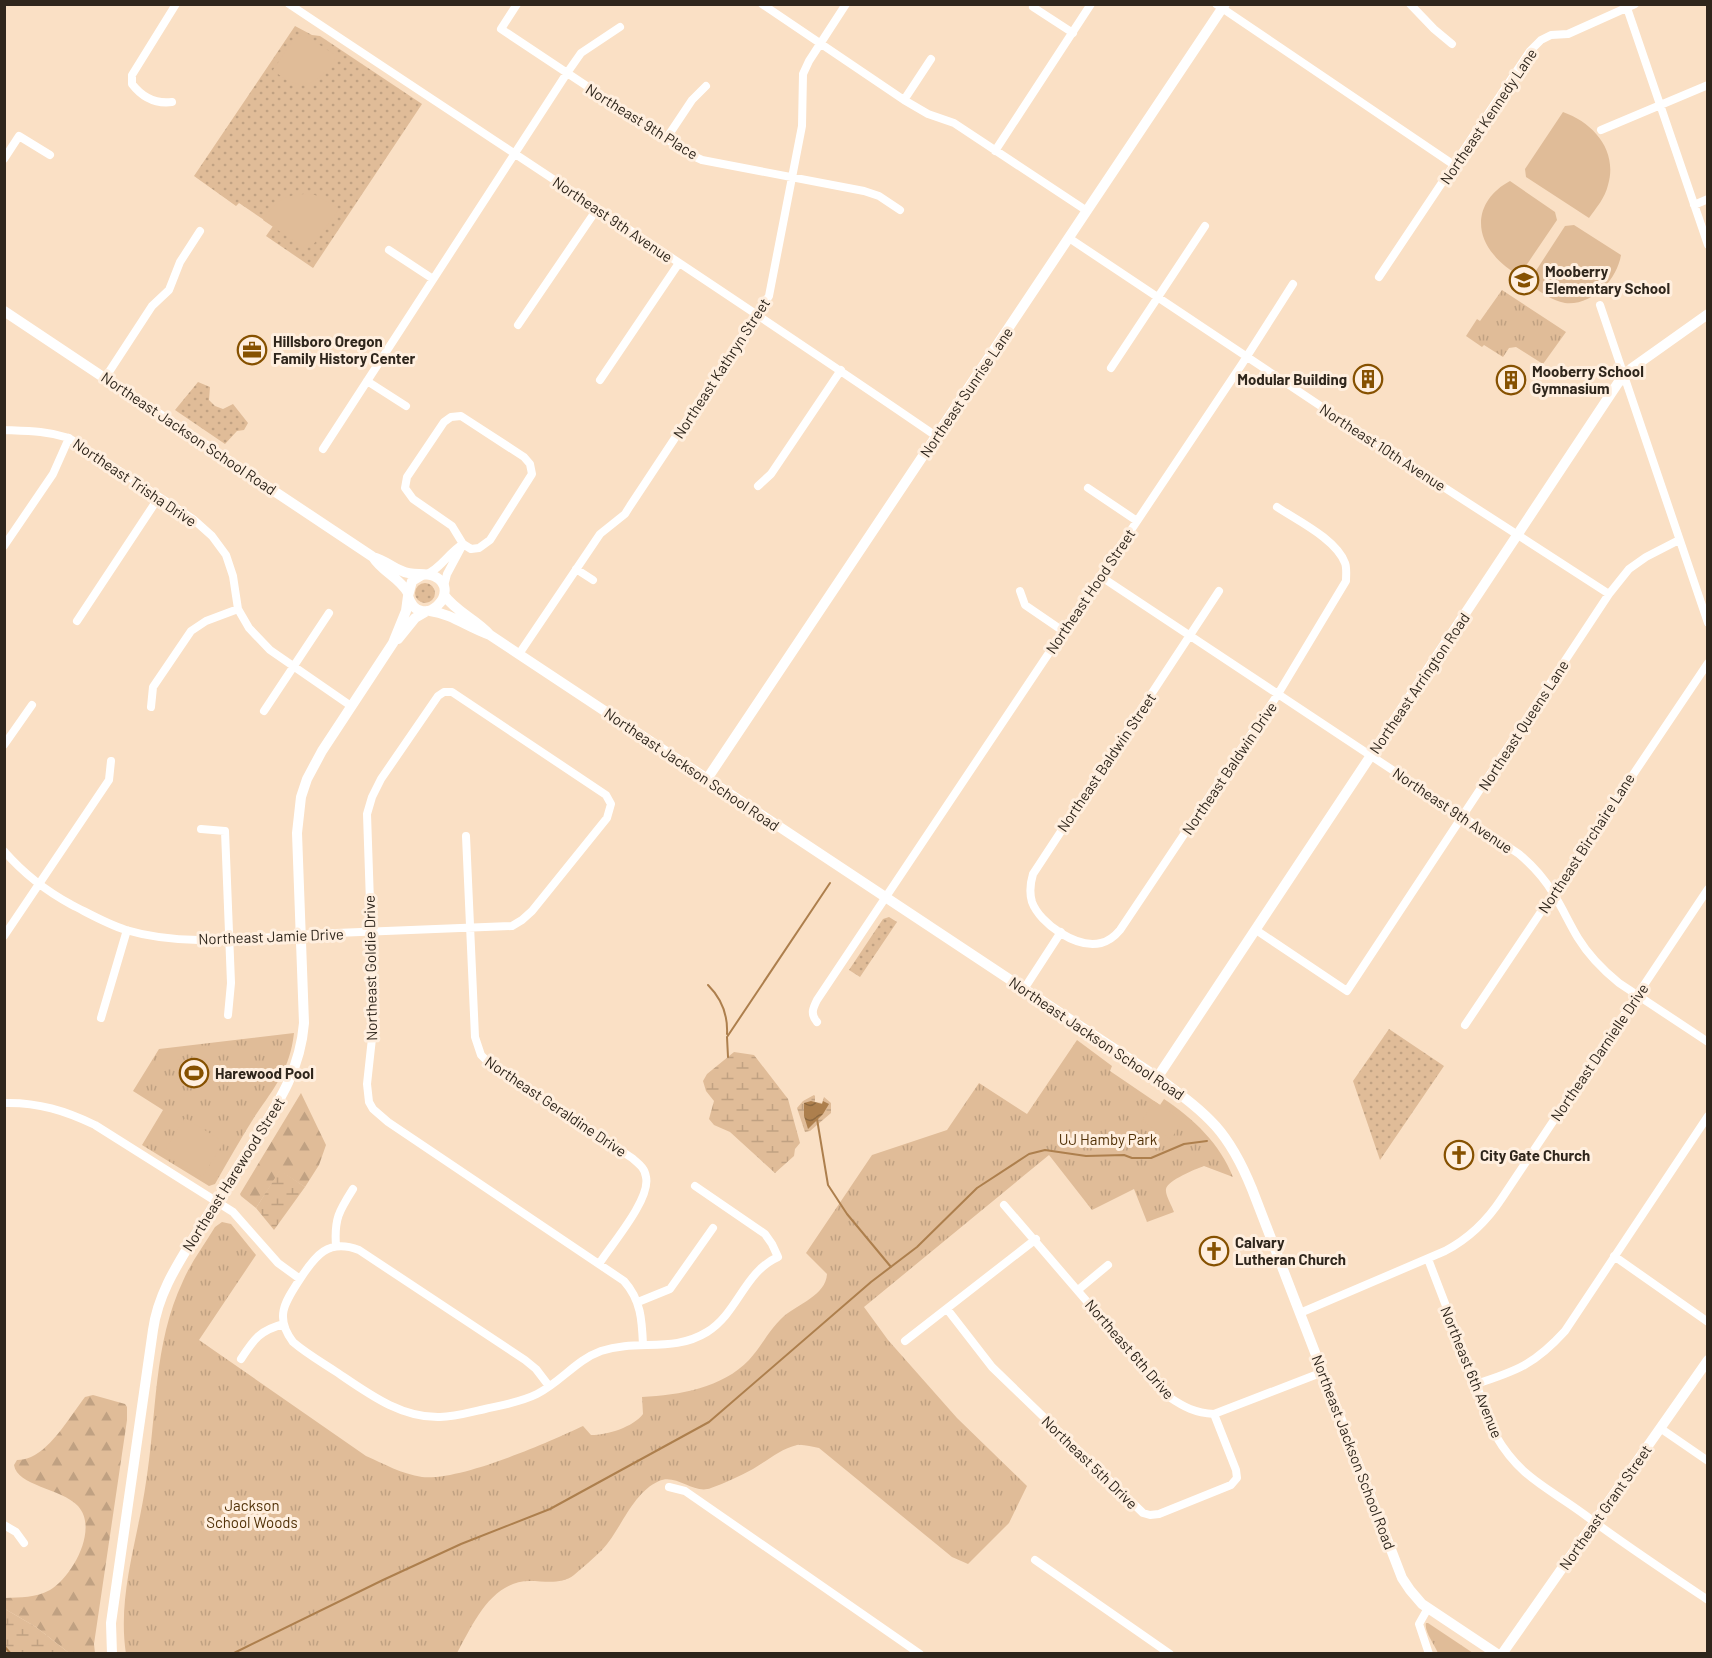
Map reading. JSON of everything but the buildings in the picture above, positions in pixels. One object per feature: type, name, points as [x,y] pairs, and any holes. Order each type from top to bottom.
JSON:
[{"type":"street","points":[[172,102],[158,102],[140,93],[132,84],[132,75],[176,4]]},
{"type":"street","name":"Northeast 9th Avenue","points":[[289,4],[841,370],[936,436]]},
{"type":"street","name":"Northeast 9th Place","points":[[517,4],[501,29],[689,154],[702,160],[864,191],[879,196],[900,210]]},
{"type":"street","points":[[762,4],[904,100],[928,114],[954,123],[1087,211]]},
{"type":"street","name":"Northeast Kathryn Street","points":[[519,654],[603,530],[619,519],[630,506],[771,292],[802,126],[802,80],[809,61],[846,4]]},
{"type":"street","points":[[995,151],[1091,4]]},
{"type":"street","points":[[1410,4],[1452,44]]},
{"type":"street","name":"Northeast Kennedy Lane","points":[[1379,277],[1530,51],[1541,40],[1551,35],[1568,34],[1626,6],[1635,4]]},
{"type":"street","points":[[1221,6],[1454,165]]},
{"type":"street","name":"Northeast Sunrise Lane","points":[[707,779],[1087,211],[1221,6]]},
{"type":"street","points":[[1626,6],[1707,245]]},
{"type":"street","points":[[1033,7],[1073,33]]},
{"type":"street","points":[[323,449],[567,73],[581,54],[620,27]]},
{"type":"street","points":[[904,100],[931,59]]},
{"type":"street","points":[[1601,130],[1707,85]]},
{"type":"street","points":[[666,139],[692,100],[706,86]]},
{"type":"street","points":[[4,159],[19,136],[50,155]]},
{"type":"street","points":[[1694,205],[1707,199]]},
{"type":"street","points":[[518,326],[597,209]]},
{"type":"street","points":[[1111,368],[1205,226]]},
{"type":"street","points":[[105,378],[153,306],[169,290],[180,262],[200,231]]},
{"type":"street","name":"Northeast 10th Avenue","points":[[1069,238],[1394,455],[1609,594]]},
{"type":"street","points":[[389,250],[433,279]]},
{"type":"street","points":[[600,380],[679,263]]},
{"type":"street","name":"Northeast Hood Street","points":[[817,1022],[813,1018],[812,1010],[817,1000],[1247,357],[1293,284]]},
{"type":"street","points":[[1600,305],[1707,623]]},
{"type":"street","name":"Northeast Jackson School Road","points":[[4,310],[373,557],[383,559],[402,571],[424,575]]},
{"type":"street","name":"Northeast Arrington Road","points":[[1158,1078],[1624,376],[1707,314]]},
{"type":"street","points":[[758,486],[771,474],[841,370]]},
{"type":"street","points":[[368,381],[406,406]]},
{"type":"street","points":[[456,416],[468,419],[524,457],[530,464],[532,474],[485,545],[471,549],[462,544],[452,526],[413,499],[405,488],[405,482],[444,422],[456,416]]},
{"type":"street","name":"Northeast Trisha Drive","points":[[4,430],[36,430],[69,438],[193,519],[212,536],[226,555],[233,576],[238,609],[249,628],[270,650],[351,706]]},
{"type":"street","points":[[4,546],[53,474],[69,438]]},
{"type":"street","points":[[1088,488],[1137,521]]},
{"type":"street","points":[[77,621],[159,497]]},
{"type":"street","name":"Northeast Baldwin Drive","points":[[1061,932],[1078,941],[1093,944],[1108,940],[1120,930],[1278,694],[1346,581],[1346,566],[1340,553],[1331,543],[1277,507]]},
{"type":"street","name":"Northeast Queens Lane","points":[[1256,930],[1347,991],[1609,594],[1629,569],[1646,557],[1679,540]]},
{"type":"street","points":[[462,544],[447,574],[439,605],[428,611],[417,609],[412,605],[408,594],[412,581],[437,568],[452,551],[462,544]]},
{"type":"street","name":"Northeast Jackson School Road","points":[[373,557],[378,567],[401,583],[408,594]]},
{"type":"street","points":[[576,569],[593,580]]},
{"type":"street","points":[[424,575],[436,578],[444,591]]},
{"type":"street","name":"Northeast 9th Avenue","points":[[1100,576],[1519,854],[1533,867],[1553,893],[1578,938],[1593,958],[1619,983],[1707,1042]]},
{"type":"street","name":"Northeast Jackson School Road","points":[[444,591],[454,607],[480,624],[490,635],[1158,1078],[1203,1112],[1227,1137],[1252,1189],[1400,1572],[1413,1595],[1428,1608],[1497,1653]]},
{"type":"street","points":[[1020,591],[1025,605],[1063,632]]},
{"type":"street","name":"Northeast Baldwin Street","points":[[1061,932],[1036,909],[1030,892],[1033,874],[1219,591]]},
{"type":"street","name":"Northeast Harewood Street","points":[[393,643],[406,611],[408,594]]},
{"type":"street","points":[[151,707],[153,687],[191,631],[206,621],[238,609]]},
{"type":"street","name":"Northeast Jackson School Road","points":[[428,611],[449,615],[475,630],[490,635]]},
{"type":"street","name":"Northeast Harewood Street","points":[[112,1653],[111,1623],[154,1320],[168,1280],[285,1092],[298,1059],[304,1023],[297,833],[301,797],[311,771],[393,643],[416,618],[428,611]]},
{"type":"street","points":[[264,711],[329,613]]},
{"type":"street","name":"Northeast Birchaire Lane","points":[[1465,1025],[1707,663]]},
{"type":"street","name":"Northeast Goldie Drive","points":[[611,804],[606,795],[456,695],[444,692],[434,700],[381,779],[369,806],[367,833],[374,1020],[367,1084],[373,1109],[387,1122],[624,1281],[638,1302],[643,1345]]},
{"type":"street","points":[[4,745],[32,705]]},
{"type":"street","points":[[4,936],[109,780],[111,761]]},
{"type":"street","name":"Northeast Jamie Drive","points":[[4,851],[39,884],[92,915],[127,930],[173,938],[229,939],[512,926],[532,911],[607,818],[611,804]]},
{"type":"street","points":[[201,830],[225,831],[231,982],[228,1016]]},
{"type":"street","points":[[466,836],[469,928]]},
{"type":"street","name":"Northeast Darnielle Drive","points":[[1300,1313],[1428,1259],[1459,1244],[1480,1227],[1491,1215],[1707,889]]},
{"type":"street","name":"Northeast Geraldine Drive","points":[[469,928],[475,1037],[481,1055],[491,1065],[632,1158],[642,1167],[647,1178],[646,1190],[640,1202],[599,1264]]},
{"type":"street","points":[[101,1018],[127,930]]},
{"type":"street","points":[[1024,989],[1061,932]]},
{"type":"street","points":[[4,1102],[39,1104],[95,1125],[217,1201],[241,1220],[278,1263],[300,1279]]},
{"type":"street","points":[[1476,1384],[1518,1370],[1531,1363],[1565,1331],[1707,1116]]},
{"type":"street","points":[[549,1386],[536,1369],[525,1360],[362,1251],[350,1246],[336,1246],[318,1254],[286,1301],[283,1314],[284,1324],[287,1334],[296,1344],[391,1407],[415,1414],[440,1417],[470,1413],[520,1401],[549,1386],[577,1364],[597,1353],[620,1346],[678,1344],[707,1332],[724,1317],[753,1276],[763,1266],[778,1257],[765,1234],[694,1186]]},
{"type":"street","points":[[336,1246],[337,1216],[353,1189]]},
{"type":"street","name":"Northeast 6th Drive","points":[[1004,1205],[1036,1239],[1168,1397],[1187,1409],[1214,1414]]},
{"type":"street","points":[[638,1302],[670,1289],[712,1228]]},
{"type":"street","points":[[905,1341],[1036,1239]]},
{"type":"street","points":[[1614,1256],[1707,1322]]},
{"type":"street","name":"Northeast 6th Avenue","points":[[1428,1259],[1496,1436],[1513,1461],[1535,1481],[1707,1600]]},
{"type":"street","points":[[1078,1290],[1108,1265]]},
{"type":"street","name":"Northeast 5th Drive","points":[[947,1309],[992,1367],[1143,1513],[1159,1514],[1231,1485],[1237,1478],[1214,1414]]},
{"type":"street","points":[[241,1359],[263,1331],[284,1324]]},
{"type":"street","name":"Northeast Grant Street","points":[[1502,1653],[1707,1360]]},
{"type":"street","points":[[1214,1414],[1323,1372]]},
{"type":"street","points":[[1660,1428],[1707,1461]]},
{"type":"street","points":[[669,1487],[685,1491],[920,1653]]},
{"type":"street","points":[[4,1525],[16,1532],[24,1543]]},
{"type":"street","points":[[1035,1560],[1170,1653]]},
{"type":"street","points":[[1428,1608],[1419,1624],[1430,1653]]},
{"type":"green space","points":[[295,26],[312,35],[320,36],[422,104],[313,268],[266,236],[273,226],[239,203],[236,206],[194,176]]},
{"type":"green space","points":[[304,35],[337,56],[316,80],[302,84],[293,83],[273,70],[295,37]]},
{"type":"green space","points":[[1563,112],[1585,123],[1593,131],[1601,140],[1610,161],[1607,190],[1589,218],[1526,177],[1525,169]]},
{"type":"green space","points":[[1510,181],[1555,212],[1557,220],[1519,276],[1494,255],[1487,245],[1481,224],[1486,204],[1500,188]]},
{"type":"green space","points":[[304,194],[315,195],[339,209],[313,245],[304,248],[263,220],[284,198]]},
{"type":"green space","points":[[1574,225],[1621,255],[1619,264],[1602,290],[1585,300],[1565,303],[1550,298],[1528,283],[1565,226]]},
{"type":"green space","points":[[1502,290],[1566,332],[1543,364],[1516,347],[1509,348],[1503,357],[1466,336],[1477,319],[1480,321]]},
{"type":"green space","points":[[198,382],[210,387],[209,400],[215,406],[223,409],[233,404],[248,423],[244,430],[237,431],[225,444],[175,410]]},
{"type":"green space","points":[[425,583],[432,586],[435,593],[432,600],[425,603],[418,600],[415,593],[418,586]]},
{"type":"green space","points":[[889,917],[897,922],[860,977],[849,970],[883,919]]},
{"type":"green space","points":[[1389,1029],[1444,1066],[1380,1160],[1353,1081]]},
{"type":"green space","points":[[294,1033],[289,1057],[280,1077],[215,1184],[209,1186],[142,1145],[163,1110],[133,1091],[159,1049]]},
{"type":"green space","name":"Jackson School Woods","points":[[1077,1040],[1112,1066],[1110,1071],[1160,1105],[1164,1099],[1186,1115],[1213,1143],[1233,1177],[1204,1166],[1183,1175],[1166,1189],[1174,1212],[1147,1222],[1134,1189],[1092,1210],[1049,1155],[864,1307],[888,1340],[957,1418],[1027,1486],[1009,1523],[968,1564],[952,1557],[819,1448],[797,1445],[711,1488],[698,1489],[665,1479],[659,1481],[641,1494],[609,1542],[574,1575],[558,1581],[516,1583],[504,1588],[494,1596],[477,1617],[457,1653],[126,1654],[124,1611],[126,1589],[150,1457],[157,1380],[166,1330],[173,1305],[186,1274],[215,1227],[222,1222],[231,1224],[256,1255],[199,1340],[366,1456],[415,1476],[438,1477],[458,1473],[503,1459],[583,1426],[591,1435],[605,1434],[620,1429],[633,1423],[643,1414],[642,1397],[700,1388],[738,1370],[754,1355],[783,1317],[822,1288],[827,1274],[806,1253],[872,1155],[947,1130],[979,1083],[1027,1114]]},
{"type":"green space","points":[[734,1052],[754,1055],[788,1099],[800,1143],[795,1149],[794,1156],[775,1173],[730,1132],[714,1125],[709,1119],[714,1101],[706,1091],[703,1081],[707,1074]]},
{"type":"green space","points":[[210,1059],[211,1082],[177,1083],[176,1060]]},
{"type":"green space","points":[[301,1093],[326,1145],[319,1165],[305,1187],[280,1171],[256,1208],[240,1194]]},
{"type":"green space","points":[[814,1095],[815,1102],[822,1103],[824,1097],[831,1103],[831,1113],[810,1131],[805,1132],[797,1108],[803,1101]]},
{"type":"green space","points":[[1154,1101],[1183,1120],[1171,1139],[1142,1121]]},
{"type":"green space","points":[[185,1118],[224,1142],[202,1177],[163,1153]]},
{"type":"green space","points":[[280,1170],[305,1187],[274,1230],[256,1208]]},
{"type":"green space","points":[[93,1395],[125,1404],[127,1420],[94,1644],[95,1653],[69,1653],[36,1627],[5,1609],[5,1598],[28,1597],[50,1590],[67,1575],[80,1552],[84,1539],[86,1527],[84,1516],[78,1506],[70,1500],[23,1478],[14,1465],[17,1460],[39,1453],[61,1430],[85,1397]]},
{"type":"green space","points":[[5,1609],[36,1627],[69,1653],[5,1653]]},
{"type":"green space","points":[[1426,1623],[1473,1653],[1438,1653],[1428,1634]]},
{"type":"water","name":"Harewood Pool","points":[[206,1067],[206,1079],[183,1080],[182,1068]]},
{"type":"water","points":[[811,1101],[822,1104],[823,1101],[829,1104],[823,1114],[808,1129],[804,1116],[804,1103]]},
{"type":"waterway","points":[[728,1057],[727,1037],[830,883]]},
{"type":"waterway","points":[[708,985],[717,995],[723,1007],[727,1034]]},
{"type":"waterway","points":[[817,1119],[828,1185],[847,1214],[891,1267]]},
{"type":"waterway","points":[[232,1654],[461,1544],[550,1509],[709,1422],[871,1282],[917,1247],[977,1188],[1029,1154],[1045,1150],[1086,1156],[1124,1155],[1132,1158],[1151,1158],[1184,1144],[1207,1141]]},
{"type":"waterway","points":[[4,1646],[11,1654]]},
{"type":"place","name":"Mooberry Elementary School","points":[[1524,280]]},
{"type":"place","name":"Hillsboro Oregon Family History Center","points":[[252,350]]},
{"type":"place","name":"Modular Building","points":[[1368,379]]},
{"type":"place","name":"Mooberry School Gymnasium","points":[[1511,380]]},
{"type":"place","name":"Harewood Pool","points":[[194,1073]]},
{"type":"place","name":"City Gate Church","points":[[1459,1155]]},
{"type":"place","name":"Calvary Lutheran Church","points":[[1214,1251]]},
{"type":"park label","name":"UJ Hamby Park","points":[[1108,1139]]}]
